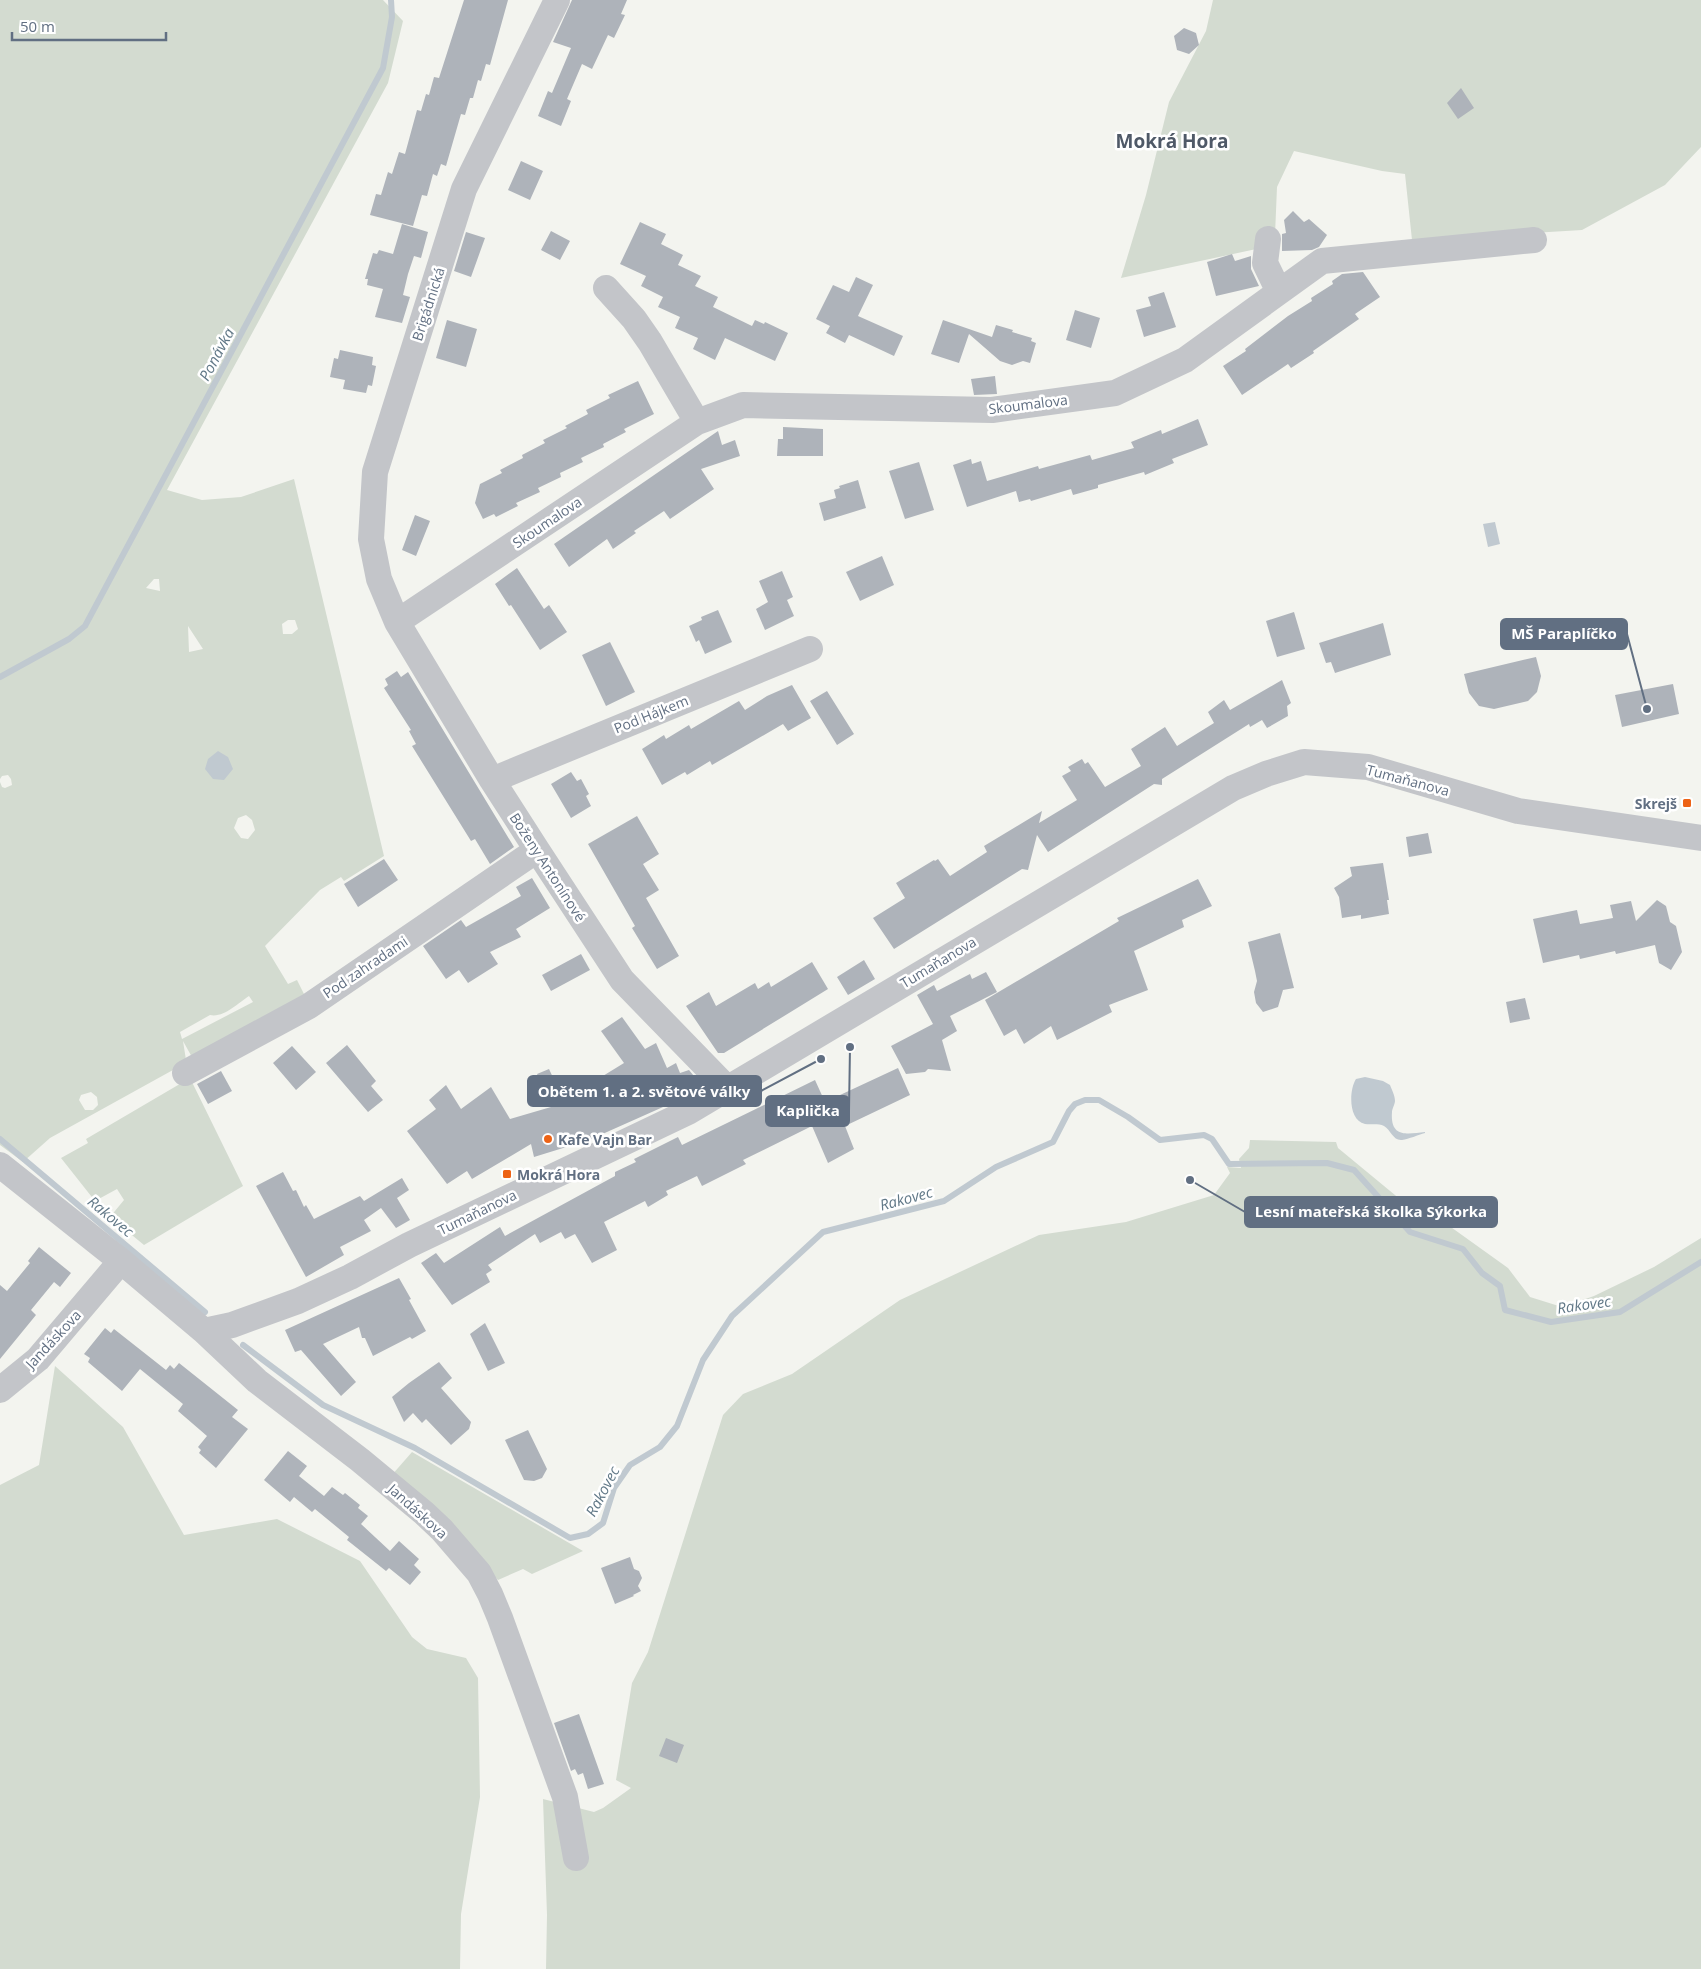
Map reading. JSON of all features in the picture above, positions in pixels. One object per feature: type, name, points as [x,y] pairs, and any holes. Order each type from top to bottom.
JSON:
[{"type":"street","name":"Brigádnická","points":[[398,622],[380,579],[371,539],[375,472],[464,189],[557,0]]},
{"type":"street","points":[[1268,239],[1265,263],[1278,292]]},
{"type":"street","name":"Skoumalova","points":[[398,622],[697,422],[743,405],[992,410],[1115,393],[1185,360],[1322,261],[1534,240]]},
{"type":"street","points":[[606,288],[634,319],[650,342],[697,422]]},
{"type":"street","name":"Boženy Antonínové","points":[[398,622],[492,780],[622,980],[728,1089]]},
{"type":"street","name":"Pod Hájkem","points":[[492,780],[810,649]]},
{"type":"street","name":"Tumaňanova","points":[[204,1331],[232,1326],[306,1298],[409,1245],[688,1112],[1233,788],[1266,774],[1304,762],[1368,767],[1518,811],[1701,838]]},
{"type":"street","name":"Pod zahradami","points":[[185,1073],[309,1006],[537,850]]},
{"type":"street","name":"Jandáskova","points":[[0,1165],[121,1261],[204,1331],[257,1381],[360,1460],[424,1513],[442,1530],[479,1573],[488,1588],[500,1618],[565,1797],[576,1858]]},
{"type":"street","name":"Jandáskova","points":[[0,1390],[38,1359],[121,1261]]},
{"type":"shaded area","points":[[0,0],[383,0],[403,21],[388,83],[167,490],[202,500],[241,497],[294,479],[384,856],[344,881],[341,877],[320,890],[265,946],[288,984],[297,980],[305,996],[193,1059],[183,1041],[186,1060],[182,1065],[50,1138],[23,1162],[0,1145],[0,782],[2,787],[5,788],[12,785],[8,775],[2,776],[0,779]],"holes":[[[154,579],[159,579],[160,591],[146,588]],[[288,620],[295,620],[298,629],[292,634],[283,634],[282,624]],[[188,626],[203,649],[189,652]],[[246,815],[252,820],[255,830],[248,839],[241,838],[234,828],[238,818]],[[249,996],[253,1002],[182,1039],[180,1032],[210,1015],[220,1014],[231,1009]],[[91,1092],[97,1097],[98,1105],[93,1110],[85,1110],[79,1100],[81,1095]]]},
{"type":"shaded area","points":[[1213,0],[1701,0],[1701,147],[1665,185],[1582,230],[1412,240],[1405,174],[1382,171],[1294,151],[1277,187],[1275,235],[1261,248],[1121,278],[1146,195],[1169,102],[1206,31]]},
{"type":"shaded area","points":[[1495,522],[1500,544],[1488,547],[1483,524]]},
{"type":"shaded area","points":[[218,751],[228,757],[233,769],[224,780],[213,779],[205,769],[208,759]]},
{"type":"shaded area","points":[[1365,1077],[1383,1081],[1390,1085],[1395,1101],[1392,1120],[1397,1130],[1406,1133],[1425,1133],[1399,1140],[1384,1126],[1365,1124],[1359,1121],[1353,1111],[1351,1097],[1356,1079]]},
{"type":"shaded area","points":[[190,1078],[243,1186],[144,1245],[110,1217],[124,1200],[117,1189],[95,1201],[61,1158],[88,1143],[86,1139]]},
{"type":"shaded area","points":[[1250,1140],[1336,1142],[1338,1148],[1401,1200],[1448,1225],[1508,1268],[1530,1297],[1562,1307],[1594,1296],[1654,1267],[1701,1238],[1701,1969],[546,1969],[547,1915],[543,1799],[594,1812],[603,1808],[631,1788],[616,1780],[632,1683],[648,1652],[723,1415],[743,1394],[792,1374],[900,1300],[1039,1235],[1126,1222],[1214,1195],[1230,1173],[1227,1167],[1241,1168],[1239,1159],[1249,1148]]},
{"type":"shaded area","points":[[55,1366],[123,1427],[184,1535],[277,1519],[360,1561],[412,1637],[427,1649],[466,1658],[478,1678],[480,1797],[461,1914],[460,1969],[0,1969],[0,1485],[39,1465]]},
{"type":"shaded area","points":[[412,1452],[583,1551],[532,1574],[523,1569],[498,1580],[391,1476]]},
{"type":"building","points":[[464,0],[508,0],[490,65],[486,64],[481,81],[478,80],[473,98],[470,98],[465,115],[461,114],[446,166],[441,164],[437,176],[433,174],[427,196],[422,195],[413,226],[370,215],[376,194],[381,195],[388,172],[392,174],[399,152],[405,154],[417,110],[421,111],[426,94],[429,95],[434,77],[439,78]]},
{"type":"building","points":[[572,0],[627,0],[621,14],[625,15],[614,38],[608,35],[592,69],[582,64],[567,99],[571,101],[561,126],[538,116],[548,91],[552,93],[571,48],[553,42]]},
{"type":"building","points":[[1184,28],[1196,33],[1199,45],[1189,54],[1177,50],[1174,36]]},
{"type":"building","points":[[1461,88],[1474,108],[1458,119],[1447,103]]},
{"type":"building","points":[[521,161],[543,171],[530,200],[508,190]]},
{"type":"building","points":[[1293,211],[1304,222],[1309,219],[1327,235],[1319,247],[1312,250],[1282,251],[1282,234],[1286,233],[1284,220]]},
{"type":"building","points":[[640,222],[666,234],[661,244],[683,255],[678,265],[701,276],[695,286],[718,297],[713,307],[752,326],[755,320],[764,324],[765,322],[788,333],[775,361],[725,338],[715,360],[693,349],[698,338],[675,328],[680,317],[658,307],[663,297],[641,286],[646,276],[620,264]]},
{"type":"building","points":[[402,224],[428,232],[421,258],[414,256],[408,274],[403,295],[410,297],[402,323],[375,317],[383,289],[367,285],[368,279],[365,279],[373,253],[377,254],[379,250],[393,254]]},
{"type":"building","points":[[551,231],[570,241],[560,260],[541,250]]},
{"type":"building","points":[[466,232],[485,238],[471,277],[454,271]]},
{"type":"building","points":[[1232,254],[1235,261],[1251,256],[1251,269],[1259,286],[1216,296],[1207,262]]},
{"type":"building","points":[[1363,272],[1380,297],[1355,314],[1359,319],[1291,368],[1288,364],[1242,395],[1223,366],[1246,351],[1245,349],[1288,316],[1312,301],[1311,298],[1333,284],[1332,281],[1342,274]]},
{"type":"building","points":[[856,277],[873,285],[858,316],[903,336],[894,356],[849,335],[845,343],[826,333],[830,326],[816,319],[833,285],[849,292]]},
{"type":"building","points":[[1164,292],[1176,327],[1144,337],[1136,310],[1151,306],[1148,297]]},
{"type":"building","points":[[1075,310],[1100,318],[1091,348],[1066,340]]},
{"type":"building","points":[[447,320],[477,329],[466,367],[436,358]]},
{"type":"building","points":[[943,320],[992,337],[996,325],[1032,338],[1031,341],[1036,343],[1030,363],[1023,361],[1012,365],[1000,361],[969,334],[959,363],[931,354]]},
{"type":"building","points":[[340,350],[373,357],[372,365],[376,366],[372,386],[368,385],[366,393],[343,389],[345,380],[330,377],[334,358],[338,359]]},
{"type":"building","points":[[995,376],[997,394],[974,395],[971,379]]},
{"type":"building","points":[[638,381],[654,414],[624,429],[626,432],[603,444],[604,447],[581,458],[583,462],[560,473],[561,477],[538,488],[540,492],[516,503],[518,506],[496,517],[494,514],[483,519],[475,503],[480,484],[502,473],[500,470],[523,458],[522,455],[545,443],[543,440],[567,428],[565,426],[588,414],[586,410],[610,398],[608,395]]},
{"type":"building","points":[[1198,419],[1208,445],[1172,459],[1174,463],[1145,475],[1144,472],[1098,485],[1098,488],[1073,495],[1071,489],[1031,501],[1030,499],[1019,502],[1016,491],[967,507],[953,465],[971,459],[972,464],[981,461],[987,481],[1038,466],[1039,469],[1090,455],[1092,460],[1134,448],[1131,442],[1161,430],[1162,434]]},
{"type":"building","points":[[783,427],[823,429],[823,456],[777,456],[778,439],[783,439]]},
{"type":"building","points":[[718,431],[722,445],[735,440],[740,456],[701,469],[714,489],[670,519],[664,511],[634,531],[636,533],[613,549],[607,539],[569,567],[554,544]]},
{"type":"building","points":[[919,462],[934,510],[905,519],[889,471]]},
{"type":"building","points":[[858,480],[866,508],[824,521],[819,503],[836,498],[834,490],[840,488],[839,486]]},
{"type":"building","points":[[415,515],[430,521],[416,556],[402,550]]},
{"type":"building","points":[[882,556],[894,585],[860,601],[846,572]]},
{"type":"building","points":[[517,568],[544,609],[549,605],[567,632],[540,650],[495,584]]},
{"type":"building","points":[[782,571],[793,597],[787,600],[794,616],[765,630],[756,609],[768,602],[759,581]]},
{"type":"building","points":[[718,610],[732,642],[705,654],[699,640],[696,642],[689,626],[702,620],[701,617]]},
{"type":"building","points":[[1294,612],[1305,649],[1277,657],[1266,621]]},
{"type":"building","points":[[1383,623],[1391,655],[1335,673],[1331,662],[1326,663],[1319,643]]},
{"type":"building","points":[[610,642],[635,692],[606,706],[582,655]]},
{"type":"building","points":[[1536,657],[1541,676],[1537,692],[1528,701],[1494,709],[1479,706],[1469,693],[1464,674]]},
{"type":"building","points":[[397,671],[401,677],[408,672],[514,847],[490,864],[475,839],[471,841],[412,746],[416,744],[409,731],[411,730],[384,688],[388,685],[385,679]]},
{"type":"building","points":[[1282,680],[1291,703],[1287,706],[1288,716],[1267,728],[1262,720],[1250,727],[1249,724],[1162,779],[1162,785],[1154,784],[1048,852],[1037,835],[1028,870],[1022,869],[894,949],[873,918],[905,898],[896,883],[934,860],[938,859],[950,876],[987,852],[984,846],[1042,811],[1039,823],[1077,800],[1062,776],[1071,771],[1068,767],[1082,759],[1085,764],[1088,762],[1105,787],[1141,766],[1131,749],[1165,727],[1177,746],[1214,723],[1208,712],[1224,700],[1230,710]]},
{"type":"building","points":[[1673,684],[1679,714],[1622,727],[1615,695]]},
{"type":"building","points":[[792,685],[811,718],[788,731],[783,724],[712,765],[710,761],[687,775],[685,772],[662,785],[642,749],[664,735],[666,739],[689,725],[691,729],[739,701],[745,710],[767,696]]},
{"type":"building","points":[[827,691],[854,734],[837,745],[810,701]]},
{"type":"building","points":[[571,772],[577,781],[581,779],[589,794],[586,796],[591,806],[571,818],[551,784]]},
{"type":"building","points":[[637,816],[659,854],[643,864],[659,890],[646,898],[679,956],[657,969],[632,928],[635,926],[588,844]]},
{"type":"building","points":[[1428,833],[1432,853],[1409,857],[1406,837]]},
{"type":"building","points":[[384,859],[398,880],[358,907],[344,884]]},
{"type":"building","points":[[1383,863],[1389,900],[1387,900],[1389,914],[1361,919],[1361,915],[1342,918],[1339,897],[1334,888],[1352,876],[1350,867]]},
{"type":"building","points":[[532,878],[550,908],[516,929],[521,937],[490,952],[498,964],[468,983],[459,970],[446,979],[423,946],[461,920],[466,927],[521,896],[516,887]]},
{"type":"building","points":[[1198,879],[1212,906],[1182,920],[1184,927],[1134,951],[1148,990],[1109,1005],[1112,1012],[1057,1040],[1051,1026],[1024,1044],[1016,1029],[1004,1036],[985,1000],[1119,921],[1117,918]]},
{"type":"building","points":[[1657,900],[1666,906],[1670,922],[1676,926],[1682,952],[1671,970],[1659,963],[1655,945],[1616,954],[1615,951],[1580,959],[1579,955],[1543,963],[1533,919],[1577,910],[1580,924],[1613,918],[1610,905],[1631,901],[1636,921]]},
{"type":"building","points":[[1280,933],[1294,988],[1283,990],[1278,1007],[1263,1012],[1256,1003],[1254,992],[1257,981],[1248,942]]},
{"type":"building","points":[[581,954],[590,970],[551,991],[542,975]]},
{"type":"building","points":[[864,960],[875,979],[848,995],[837,977]]},
{"type":"building","points":[[812,962],[828,989],[724,1053],[718,1053],[686,1006],[709,992],[716,1006],[755,983],[758,989],[769,982],[771,987]]},
{"type":"building","points":[[986,972],[997,992],[950,1016],[957,1031],[942,1040],[951,1071],[928,1069],[925,1072],[906,1074],[891,1046],[933,1024],[917,995],[934,985],[937,991],[970,974],[972,979]]},
{"type":"building","points":[[1525,998],[1530,1019],[1510,1023],[1506,1002]]},
{"type":"building","points":[[622,1017],[645,1049],[656,1043],[667,1068],[676,1063],[680,1073],[689,1070],[702,1086],[681,1099],[589,1140],[534,1157],[531,1144],[472,1179],[467,1171],[447,1184],[407,1131],[436,1109],[429,1100],[446,1085],[461,1109],[491,1087],[510,1119],[551,1107],[537,1074],[549,1069],[565,1103],[602,1088],[598,1079],[624,1063],[601,1031]]},
{"type":"building","points":[[347,1045],[376,1081],[371,1086],[383,1100],[368,1112],[326,1063]]},
{"type":"building","points":[[292,1046],[316,1072],[296,1090],[273,1063]]},
{"type":"building","points":[[898,1068],[910,1095],[845,1126],[854,1149],[828,1163],[812,1126],[743,1160],[746,1164],[702,1186],[697,1176],[666,1191],[668,1195],[648,1207],[645,1201],[604,1222],[617,1250],[592,1263],[575,1234],[565,1239],[561,1232],[540,1243],[535,1234],[488,1265],[492,1270],[486,1274],[490,1282],[452,1305],[421,1263],[436,1253],[444,1263],[500,1227],[505,1236],[615,1176],[615,1172],[636,1162],[634,1159],[678,1137],[682,1145],[815,1080],[825,1102]]},
{"type":"building","points":[[221,1071],[232,1091],[208,1104],[197,1084]]},
{"type":"building","points":[[283,1172],[293,1191],[296,1190],[304,1207],[306,1205],[314,1219],[360,1196],[364,1201],[402,1178],[409,1190],[397,1198],[410,1220],[396,1228],[381,1208],[364,1220],[371,1231],[340,1247],[344,1255],[306,1277],[256,1186]]},
{"type":"building","points":[[39,1247],[71,1273],[60,1287],[54,1282],[31,1310],[36,1315],[0,1359],[0,1285],[7,1291],[30,1263],[28,1261]]},
{"type":"building","points":[[399,1278],[426,1331],[373,1356],[365,1338],[362,1338],[359,1327],[323,1344],[356,1382],[341,1396],[301,1350],[295,1352],[285,1330]]},
{"type":"building","points":[[485,1323],[505,1363],[488,1371],[470,1334]]},
{"type":"building","points":[[105,1328],[111,1333],[114,1329],[166,1370],[170,1365],[174,1369],[179,1363],[238,1410],[232,1417],[248,1429],[216,1468],[199,1453],[201,1450],[198,1447],[207,1436],[178,1411],[183,1404],[140,1369],[122,1391],[88,1362],[90,1358],[84,1354]]},
{"type":"building","points":[[439,1362],[452,1378],[441,1388],[471,1422],[469,1429],[451,1445],[426,1419],[422,1423],[413,1413],[404,1422],[392,1397]]},
{"type":"building","points":[[528,1430],[547,1469],[542,1478],[534,1481],[524,1480],[505,1440]]},
{"type":"building","points":[[288,1451],[307,1466],[299,1476],[324,1496],[332,1487],[343,1495],[345,1493],[360,1505],[358,1508],[368,1516],[361,1524],[390,1551],[399,1541],[419,1559],[414,1565],[421,1572],[410,1585],[389,1568],[386,1571],[347,1540],[349,1537],[315,1509],[312,1512],[294,1497],[290,1502],[264,1480]]},
{"type":"building","points":[[630,1557],[634,1569],[639,1571],[642,1578],[638,1586],[641,1591],[615,1604],[601,1568]]},
{"type":"building","points":[[579,1714],[604,1784],[588,1789],[583,1773],[578,1775],[575,1769],[571,1771],[554,1723]]},
{"type":"building","points":[[666,1738],[684,1745],[677,1763],[659,1756]]},
{"type":"waterway","name":"Ponávka","points":[[0,677],[69,639],[85,626],[383,68],[392,17],[391,0]]},
{"type":"waterway","name":"Rakovec","points":[[243,1345],[323,1405],[415,1448],[570,1538],[588,1534],[603,1523],[614,1488],[630,1465],[660,1447],[677,1426],[703,1360],[732,1316],[823,1232],[944,1201],[996,1167],[1053,1142],[1069,1111],[1075,1104],[1085,1100],[1099,1100],[1128,1117],[1160,1140],[1204,1135],[1212,1139],[1229,1164],[1327,1163],[1354,1170],[1410,1232],[1463,1249],[1482,1273],[1500,1286],[1505,1310],[1551,1322],[1620,1312],[1701,1262]]},
{"type":"waterway","name":"Rakovec","points":[[0,1139],[205,1312]]},
{"type":"place","name":"MŠ Paraplíčko","points":[[1647,709]]},
{"type":"place","name":"Skrejš","points":[[1687,803]]},
{"type":"place","name":"Kaplička","points":[[850,1047]]},
{"type":"place","name":"Obětem 1. a 2. světové války","points":[[821,1059]]},
{"type":"place","name":"Kafe Vajn Bar","points":[[548,1139]]},
{"type":"place","name":"Mokrá Hora","points":[[507,1174]]},
{"type":"place","name":"Lesní mateřská školka Sýkorka","points":[[1190,1180]]},
{"type":"district","name":"Mokrá Hora","points":[[1172,141]]}]
